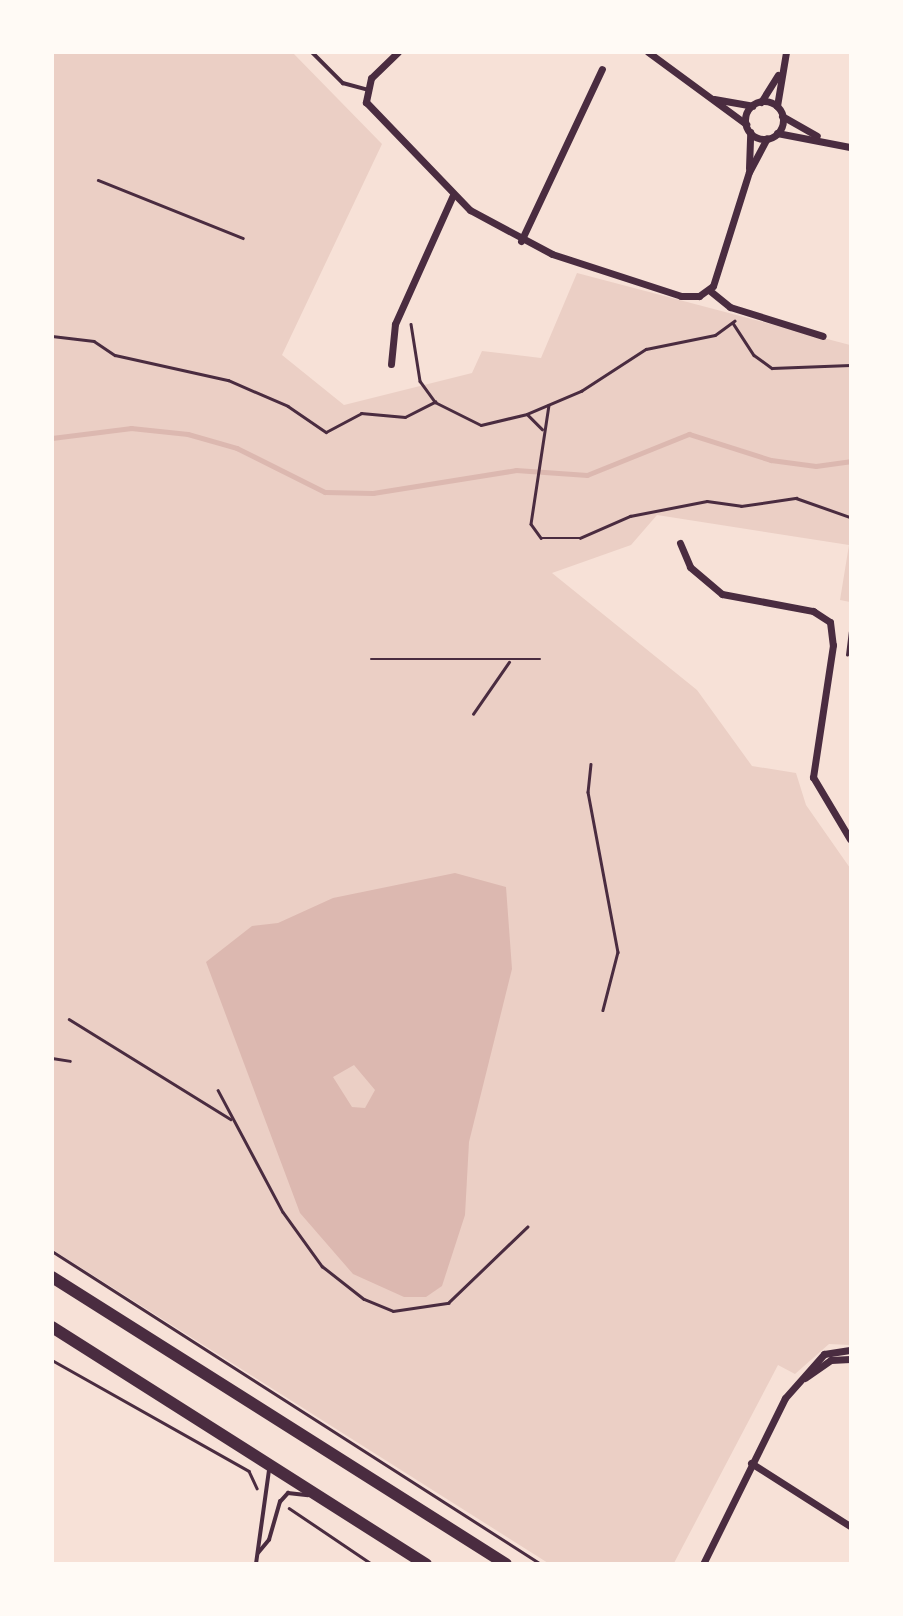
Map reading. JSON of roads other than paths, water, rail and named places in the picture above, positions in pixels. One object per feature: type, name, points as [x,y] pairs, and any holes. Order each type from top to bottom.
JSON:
[{"type":"main road","points":[[52,1277],[506,1563]]},
{"type":"main road","points":[[52,1327],[422,1560]]},
{"type":"street","points":[[398,52],[366,89],[370,108],[453,195],[521,241],[681,296],[709,290]]},
{"type":"street","points":[[648,52],[746,124],[750,132],[749,172]]},
{"type":"street","points":[[786,52],[779,74],[777,106],[782,116],[820,138]]},
{"type":"street","points":[[521,241],[602,69]]},
{"type":"street","points":[[746,124],[779,74]]},
{"type":"street","points":[[710,99],[777,106]]},
{"type":"street","points":[[777,134],[782,116]]},
{"type":"street","points":[[750,132],[767,138]]},
{"type":"street","points":[[709,290],[749,172],[767,138],[777,134],[820,138],[850,147]]},
{"type":"street","points":[[391,363],[395,324],[453,195]]},
{"type":"street","points":[[709,290],[730,307],[823,336]]},
{"type":"street","points":[[680,543],[690,567],[722,594],[813,611],[830,622],[833,645],[813,777],[850,839]]},
{"type":"street","points":[[703,1563],[777,1410],[824,1354],[850,1350]]},
{"type":"street","points":[[801,1380],[831,1360],[850,1359]]},
{"type":"street","points":[[751,1463],[850,1527]]},
{"type":"lane","points":[[312,52],[343,83],[366,89]]},
{"type":"lane","points":[[257,1563],[269,1496],[267,1463]]},
{"type":"lane","points":[[258,1553],[280,1502],[298,1491],[422,1560]]},
{"type":"waterway","points":[[52,438],[131,428],[188,434],[237,448],[325,492],[373,493],[516,470],[587,475],[689,434],[771,460],[816,466],[850,461]]}]
